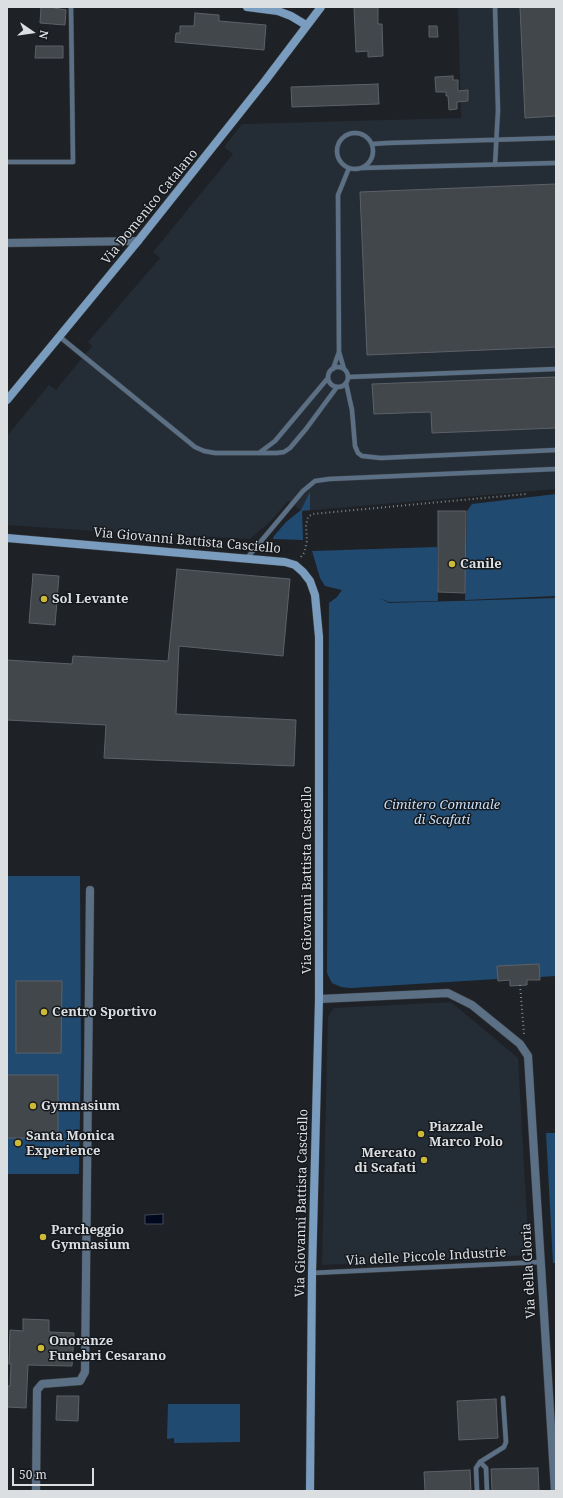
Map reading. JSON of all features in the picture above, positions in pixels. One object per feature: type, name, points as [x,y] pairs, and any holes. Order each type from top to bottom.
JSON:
[{"type":"street","points":[[247,7],[278,11],[291,16],[306,25]]},
{"type":"street","name":"Via Domenico Catalano","points":[[7,400],[138,241],[260,87],[320,7]]},
{"type":"street","points":[[7,243],[138,241]]},
{"type":"street","name":"Via Giovanni Battista Casciello","points":[[7,538],[285,562],[295,565],[303,572],[310,581],[315,595],[318,621],[319,999],[312,1273],[310,1491]]},
{"type":"street","points":[[36,1491],[37,1390],[42,1384],[80,1381],[86,1372],[90,890]]},
{"type":"street","points":[[319,999],[448,993],[472,1005],[525,1050]]},
{"type":"street","name":"Via della Gloria","points":[[525,1050],[528,1056],[555,1491]]},
{"type":"lane","points":[[7,162],[73,162],[71,7]]},
{"type":"lane","points":[[495,7],[498,110],[496,165]]},
{"type":"lane","points":[[361,168],[370,161],[373,150],[372,144],[364,136],[353,133],[343,138],[338,148],[338,154],[344,164],[349,168],[361,168],[496,165],[556,163]]},
{"type":"lane","points":[[372,144],[556,138]]},
{"type":"lane","points":[[349,168],[338,195],[339,352],[344,369],[348,374],[346,383],[352,410],[355,446],[358,453],[362,456],[381,458],[556,450]]},
{"type":"lane","points":[[60,337],[195,447],[215,453],[284,452],[290,448],[337,387],[340,387],[346,383]]},
{"type":"lane","points":[[259,453],[271,445],[328,378],[339,352]]},
{"type":"lane","points":[[332,369],[338,367],[344,369]]},
{"type":"lane","points":[[348,377],[556,369]]},
{"type":"lane","points":[[328,378],[331,384],[337,387]]},
{"type":"lane","points":[[247,558],[303,491],[315,481],[337,478],[556,469]]},
{"type":"lane","name":"Via delle Piccole Industrie","points":[[312,1273],[541,1262]]},
{"type":"lane","points":[[477,1491],[476,1468],[480,1462],[504,1448],[506,1442],[503,1398]]},
{"type":"lane","points":[[480,1462],[486,1468],[487,1491]]},
{"type":"path","points":[[295,565],[304,553],[307,541],[306,525],[308,517],[312,514],[526,494]]},
{"type":"path","points":[[520,985],[525,1050]]},
{"type":"shaded area","points":[[458,7],[556,7],[556,489],[302,511],[288,501],[272,520],[250,539],[7,525],[7,436],[49,385],[56,390],[92,346],[88,342],[160,258],[153,252],[233,154],[224,147],[242,124],[461,118]]},
{"type":"shaded area","name":"Mercato di Scafati","points":[[451,1002],[518,1058],[529,1255],[322,1265],[328,1016],[334,1008]]},
{"type":"shaded area","points":[[163,1214],[163,1224],[145,1224],[145,1215]]},
{"type":"green space","points":[[310,492],[310,510],[302,511],[303,540],[273,539],[286,522],[301,510]]},
{"type":"green space","points":[[556,494],[556,596],[465,600],[467,511],[472,504]]},
{"type":"green space","name":"Cimitero Comunale di Scafati","points":[[437,547],[438,601],[389,602],[379,598],[389,603],[556,598],[556,976],[540,977],[540,980],[527,980],[527,985],[510,986],[509,980],[498,981],[497,979],[351,988],[341,987],[332,983],[327,973],[329,603],[337,597],[342,590],[325,586],[320,578],[312,551]]},
{"type":"green space","name":"Centro Sportivo","points":[[8,876],[80,876],[81,1056],[79,1174],[7,1174]]},
{"type":"green space","points":[[546,1133],[556,1133],[556,1263],[553,1263]]},
{"type":"green space","points":[[168,1404],[240,1404],[240,1442],[174,1443],[174,1438],[167,1439]]},
{"type":"building","points":[[41,7],[55,7],[54,8],[66,10],[65,25],[40,23]]},
{"type":"building","points":[[354,7],[378,7],[378,24],[382,24],[383,56],[368,57],[368,51],[356,52]]},
{"type":"building","points":[[520,7],[556,7],[556,116],[525,118]]},
{"type":"building","points":[[195,13],[219,15],[219,21],[266,25],[264,50],[175,42],[176,33],[180,33],[180,26],[194,26]]},
{"type":"building","points":[[429,26],[437,26],[438,37],[429,37]]},
{"type":"building","points":[[36,46],[63,46],[63,58],[35,58]]},
{"type":"building","points":[[453,76],[453,80],[458,80],[458,91],[468,90],[468,101],[457,102],[457,109],[449,110],[448,96],[446,96],[446,92],[436,92],[435,77]]},
{"type":"building","points":[[378,84],[379,104],[292,107],[291,87]]},
{"type":"building","points":[[556,184],[556,347],[367,355],[360,192]]},
{"type":"building","points":[[556,377],[556,428],[432,433],[431,412],[374,414],[372,384]]},
{"type":"building","name":"Canile","points":[[438,511],[466,511],[465,593],[438,592]]},
{"type":"building","points":[[177,569],[290,579],[283,656],[179,646],[176,714],[296,720],[294,766],[104,758],[106,725],[7,720],[7,660],[72,664],[73,656],[168,661]]},
{"type":"building","name":"Sol Levante","points":[[33,574],[59,576],[55,625],[29,623]]},
{"type":"building","points":[[539,964],[540,980],[527,980],[527,985],[510,986],[510,980],[498,981],[497,966]]},
{"type":"building","points":[[16,981],[62,981],[61,1053],[16,1053]]},
{"type":"building","name":"Gymnasium","points":[[7,1075],[58,1075],[58,1138],[7,1138]]},
{"type":"building","name":"Onoranze Funebri Cesarano","points":[[23,1319],[49,1320],[49,1332],[74,1333],[72,1366],[28,1365],[26,1408],[7,1407],[7,1386],[10,1386],[11,1364],[9,1364],[10,1330],[23,1331]]},
{"type":"building","points":[[57,1396],[79,1396],[78,1421],[56,1420]]},
{"type":"building","points":[[496,1399],[498,1438],[459,1440],[457,1401]]},
{"type":"building","points":[[538,1468],[539,1491],[492,1491],[491,1469]]},
{"type":"building","points":[[470,1470],[471,1491],[425,1491],[424,1472]]},
{"type":"place","name":"Canile","points":[[452,564]]},
{"type":"place","name":"Sol Levante","points":[[44,599]]},
{"type":"place","name":"Centro Sportivo","points":[[44,1012]]},
{"type":"place","name":"Gymnasium","points":[[33,1106]]},
{"type":"place","name":"Piazzale Marco Polo","points":[[421,1134]]},
{"type":"place","name":"Santa Monica Experience","points":[[18,1143]]},
{"type":"place","name":"Mercato di Scafati","points":[[424,1160]]},
{"type":"place","name":"Parcheggio Gymnasium","points":[[43,1237]]},
{"type":"place","name":"Onoranze Funebri Cesarano","points":[[41,1348]]}]
